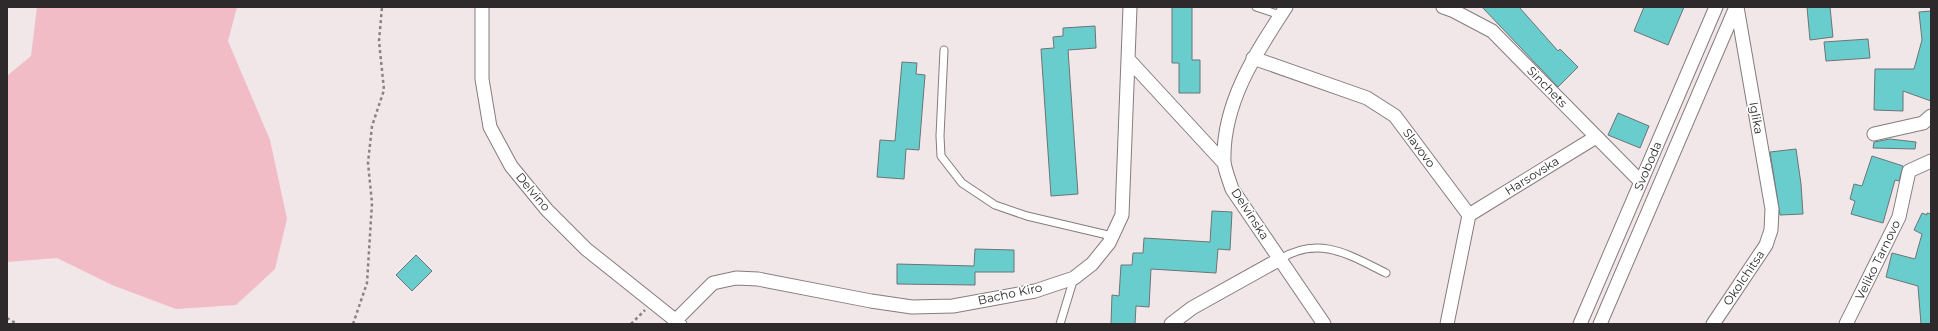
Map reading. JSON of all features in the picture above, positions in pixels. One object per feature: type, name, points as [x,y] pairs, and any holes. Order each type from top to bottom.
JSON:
[{"type":"street","name":"Delvino","points":[[482,7],[482,79],[490,127],[511,166],[547,210],[586,249],[677,322]]},
{"type":"street","name":"Bacho Kiro","points":[[677,322],[713,283],[736,278],[758,279],[871,301],[912,307],[954,306],[1035,290],[1074,278],[1092,264],[1109,243],[1122,215],[1130,7]]},
{"type":"street","name":"Sinchets","points":[[1442,7],[1454,11],[1492,31],[1641,182]]},
{"type":"street","name":"Svoboda","points":[[1580,324],[1716,7]]},
{"type":"street","name":"Svoboda","points":[[1600,324],[1737,7]]},
{"type":"street","name":"Iglika","points":[[1737,7],[1772,209],[1771,230]]},
{"type":"street","name":"Delvinska","points":[[1283,11],[1253,58],[1229,113],[1224,163],[1232,189],[1324,324]]},
{"type":"street","name":"Slavovo","points":[[1253,58],[1368,98],[1395,116],[1469,215]]},
{"type":"street","points":[[1128,59],[1224,163]]},
{"type":"street","points":[[1874,134],[1923,123],[1931,116]]},
{"type":"street","name":"Harsovska","points":[[1469,215],[1596,137]]},
{"type":"street","name":"Veliko Tarnovo","points":[[1846,324],[1899,217],[1909,171],[1931,161]]},
{"type":"street","points":[[1447,324],[1469,215]]},
{"type":"street","name":"Okolchitsa","points":[[1713,324],[1766,245],[1771,230]]},
{"type":"street","points":[[1171,324],[1192,308],[1280,258]]},
{"type":"lane","points":[[1256,7],[1283,11]]},
{"type":"lane","points":[[944,50],[940,136],[941,156],[962,183],[995,205],[1027,216],[1112,236]]},
{"type":"lane","points":[[1280,258],[1293,251],[1317,246],[1348,254],[1386,273]]},
{"type":"lane","points":[[1060,324],[1074,278]]},
{"type":"path","points":[[353,324],[367,283],[372,203],[368,163],[372,126],[384,90],[379,41],[382,7]]},
{"type":"path","points":[[631,324],[652,303]]},
{"type":"path","points":[[7,318],[17,324]]},
{"type":"shaded area","points":[[37,7],[237,7],[228,41],[270,140],[287,219],[275,269],[236,305],[176,309],[112,285],[57,258],[7,262],[7,76],[31,56]]},
{"type":"building","points":[[1172,7],[1192,7],[1192,60],[1200,60],[1200,93],[1179,93],[1179,63],[1172,63]]},
{"type":"building","points":[[1482,7],[1519,7],[1558,51],[1560,49],[1578,67],[1558,87]]},
{"type":"building","points":[[1644,7],[1684,7],[1668,45],[1634,31]]},
{"type":"building","points":[[1807,7],[1830,7],[1833,37],[1810,40]]},
{"type":"building","points":[[1931,11],[1931,101],[1903,91],[1903,111],[1874,110],[1875,69],[1914,69],[1922,40],[1919,12]]},
{"type":"building","points":[[1095,26],[1096,48],[1068,50],[1078,194],[1051,196],[1041,49],[1054,48],[1053,37],[1063,36],[1063,28]]},
{"type":"building","points":[[1868,39],[1870,58],[1826,61],[1824,42]]},
{"type":"building","points":[[902,62],[917,63],[916,74],[925,75],[919,150],[906,149],[904,179],[877,177],[880,140],[895,141]]},
{"type":"building","points":[[1618,113],[1649,126],[1640,148],[1608,135]]},
{"type":"building","points":[[1890,139],[1916,142],[1915,149],[1873,148],[1874,142]]},
{"type":"building","points":[[1796,149],[1801,184],[1803,214],[1780,215],[1770,152]]},
{"type":"building","points":[[1872,156],[1903,166],[1899,181],[1895,180],[1883,223],[1851,214],[1855,201],[1850,199],[1854,184],[1862,186]]},
{"type":"building","points":[[1212,211],[1232,212],[1230,250],[1218,249],[1216,273],[1151,269],[1149,307],[1136,306],[1135,324],[1111,324],[1112,295],[1119,296],[1121,265],[1132,265],[1133,253],[1143,253],[1144,238],[1210,242]]},
{"type":"building","points":[[1922,213],[1927,215],[1927,213],[1931,214],[1931,324],[1921,324],[1918,286],[1886,277],[1892,253],[1915,259],[1922,234],[1914,230]]},
{"type":"building","points":[[975,249],[1014,250],[1014,272],[975,272],[975,285],[897,284],[897,264],[974,266]]},
{"type":"building","points":[[416,255],[432,271],[412,291],[396,275]]}]
